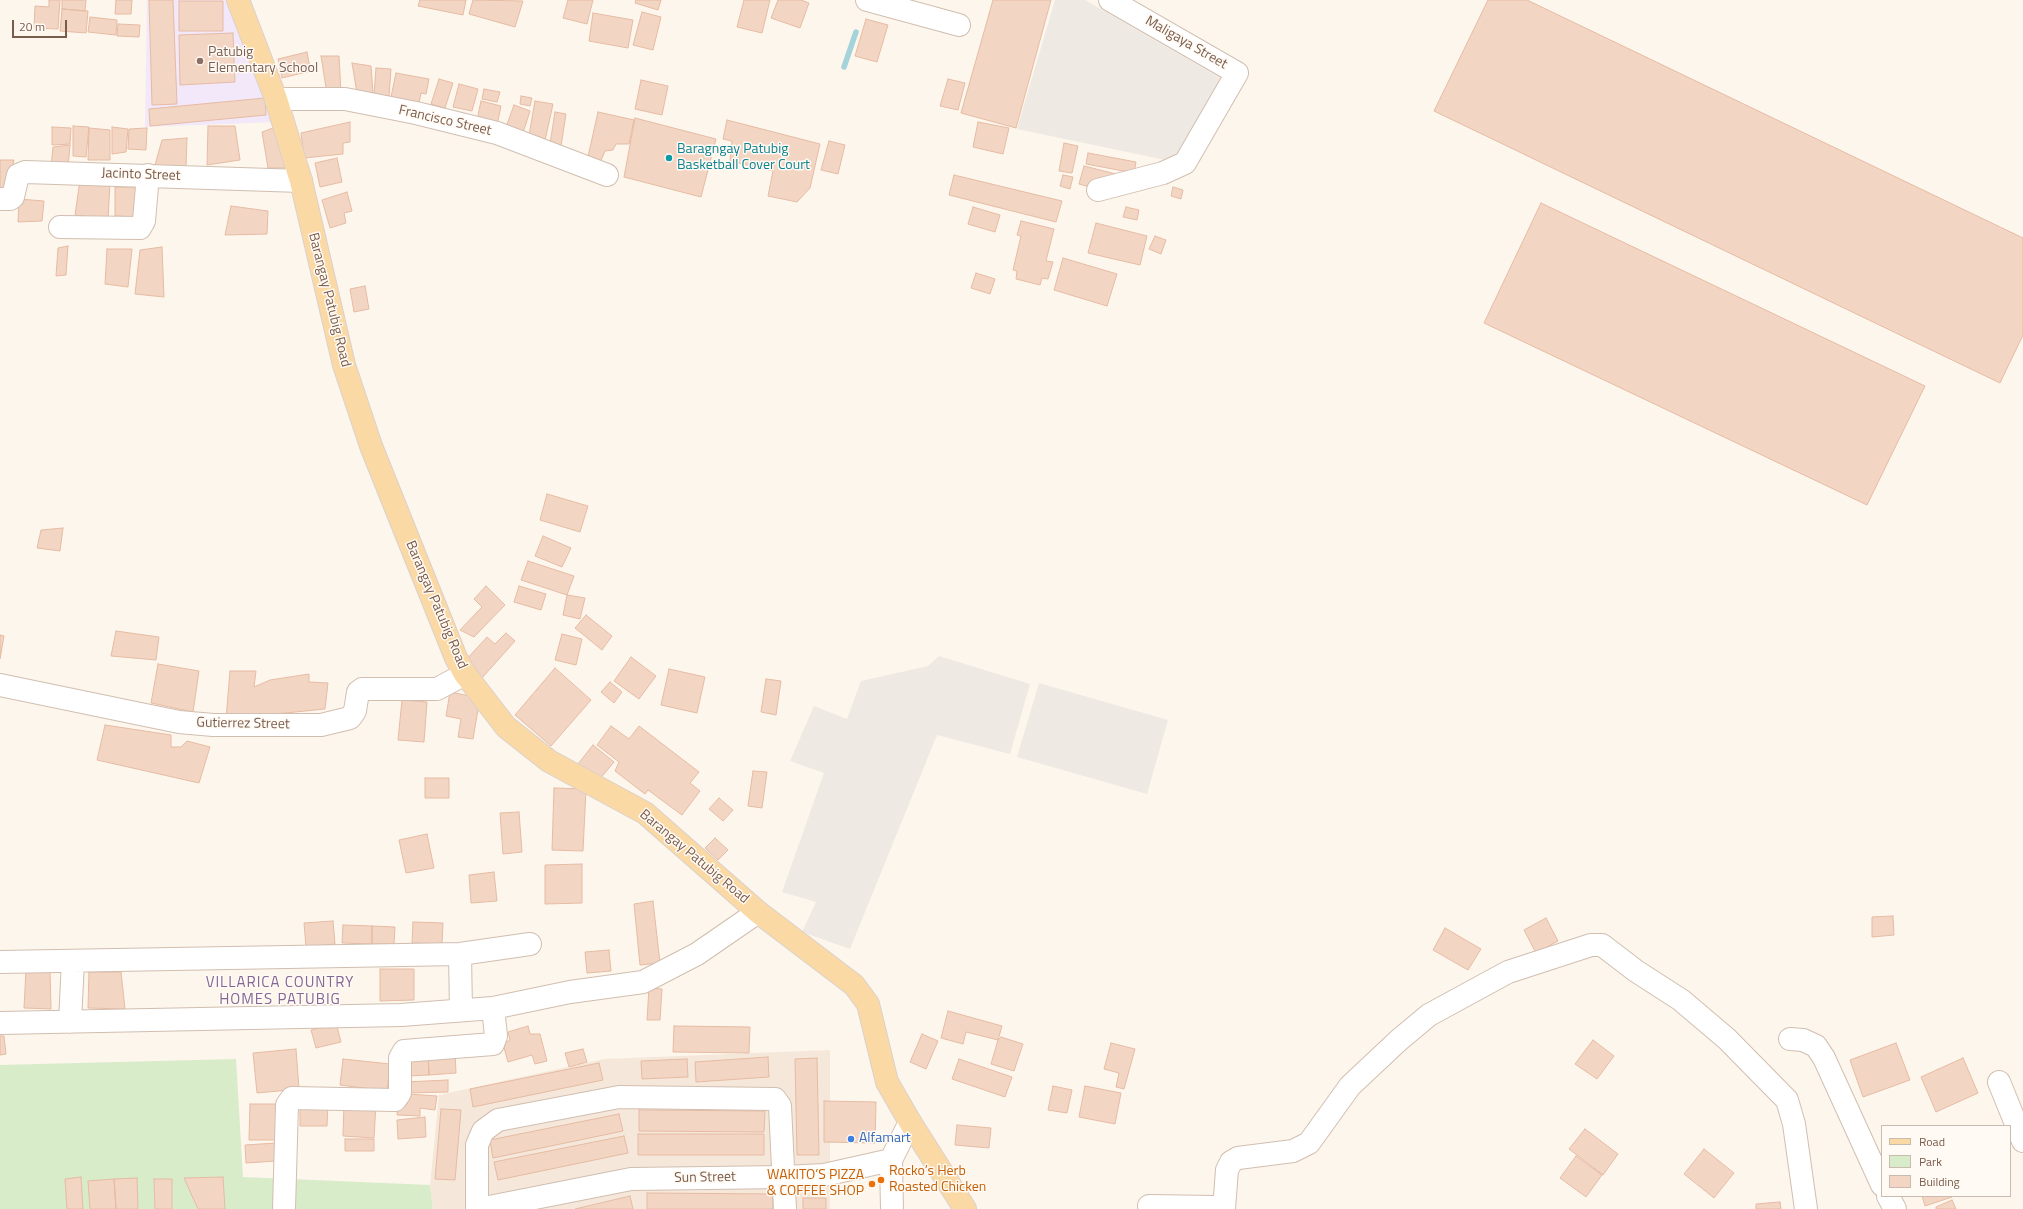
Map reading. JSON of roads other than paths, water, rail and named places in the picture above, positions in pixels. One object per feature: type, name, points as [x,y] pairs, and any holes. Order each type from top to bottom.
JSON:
[{"type":"main road","name":"Barangay Patubig Road","points":[[238,0],[276,99],[301,181],[344,365],[366,431],[456,658],[465,674],[506,727],[549,762],[645,813],[758,912],[854,985],[868,1004],[888,1082],[910,1122],[965,1209]]},
{"type":"street","points":[[867,0],[959,24]]},
{"type":"street","name":"Maligaya Street","points":[[1098,190],[1163,173],[1185,164],[1237,73],[1110,0]]},
{"type":"street","name":"Francisco Street","points":[[276,99],[345,99],[416,113],[497,133],[608,175]]},
{"type":"street","name":"Jacinto Street","points":[[0,200],[10,199],[13,197],[18,175],[25,172],[301,181]]},
{"type":"street","points":[[60,227],[140,228],[144,221],[148,175]]},
{"type":"street","name":"Gutierrez Street","points":[[0,685],[179,722],[213,726],[321,725],[350,718],[355,711],[358,692],[362,689],[436,689],[465,674]]},
{"type":"street","points":[[0,1023],[402,1015],[493,1008],[570,992],[644,982],[697,954],[758,912]]},
{"type":"street","points":[[0,962],[460,954],[530,944]]},
{"type":"street","points":[[1224,1209],[1227,1170],[1231,1162],[1238,1158],[1293,1151],[1309,1142],[1350,1086],[1398,1040],[1429,1015],[1508,972],[1592,945],[1602,945],[1636,972],[1681,1000],[1727,1039],[1787,1100],[1794,1124],[1806,1209]]},
{"type":"street","points":[[460,954],[461,1010]]},
{"type":"street","points":[[70,1022],[73,961]]},
{"type":"street","points":[[284,1209],[287,1105],[292,1098],[395,1100],[400,1093],[400,1058],[404,1051],[493,1044],[496,1036],[493,1008]]},
{"type":"street","points":[[1790,1039],[1803,1040],[1816,1046],[1824,1058],[1881,1183]]},
{"type":"street","points":[[1999,1082],[2023,1141]]},
{"type":"street","points":[[478,1209],[477,1145],[483,1131],[498,1120],[619,1097],[776,1099],[780,1106],[785,1209]]},
{"type":"street","points":[[892,1209],[891,1160],[910,1122]]},
{"type":"street","name":"Sun Street","points":[[478,1209],[631,1179],[824,1175],[891,1160]]},
{"type":"street","points":[[1889,1197],[1895,1209]]},
{"type":"street","points":[[1149,1206],[1213,1207],[1219,1209]]},
{"type":"waterway","points":[[844,67],[856,32]]},
{"type":"place","name":"Patubig Elementary School","points":[[200,61]]},
{"type":"place","name":"Baragngay Patubig Basketball Cover Court","points":[[669,158]]},
{"type":"place","name":"Alfamart","points":[[851,1139]]},
{"type":"place","name":"Rocko’s Herb Roasted Chicken","points":[[881,1180]]},
{"type":"place","name":"WAKITO’S PIZZA & COFFEE SHOP","points":[[872,1184]]},
{"type":"district","name":"VILLARICA COUNTRY HOMES PATUBIG","points":[[280,992]]}]
